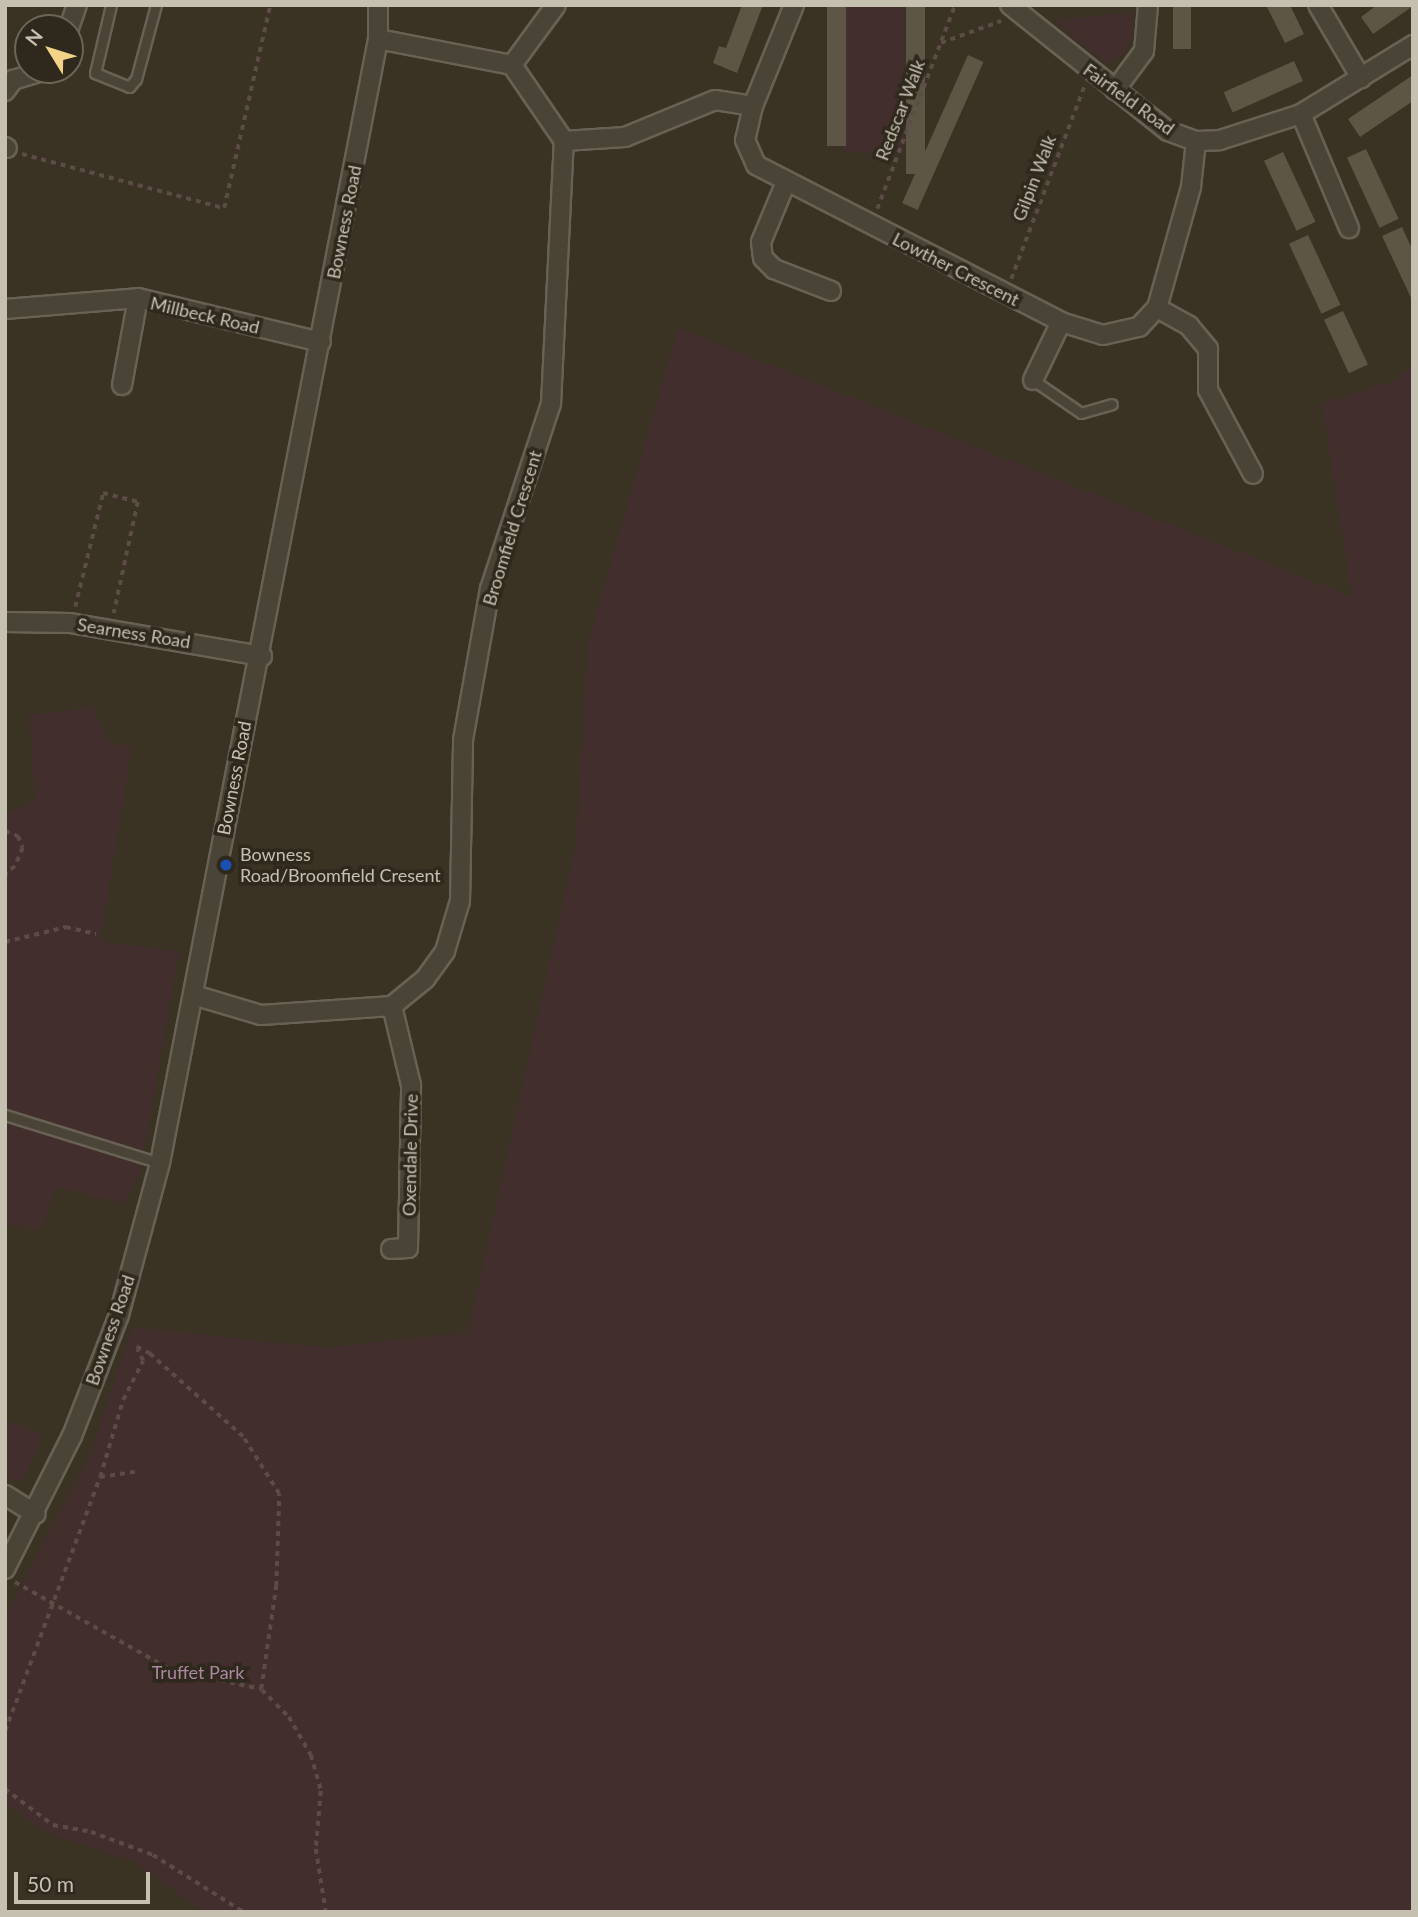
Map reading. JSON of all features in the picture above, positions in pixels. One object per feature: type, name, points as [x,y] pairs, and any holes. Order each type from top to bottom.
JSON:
[{"type":"street","name":"Bowness Road","points":[[5,1569],[36,1514],[119,1315],[160,1163],[197,996],[233,768],[261,656],[321,342],[378,39],[378,5]]},
{"type":"street","points":[[512,65],[556,5]]},
{"type":"street","name":"Lowther Crescent","points":[[794,5],[753,106],[745,140],[755,165],[1005,295],[1061,321],[1103,335],[1139,327],[1157,309]]},
{"type":"street","points":[[1115,90],[1144,51],[1149,5]]},
{"type":"street","points":[[1318,5],[1361,78]]},
{"type":"street","name":"Fairfield Road","points":[[1015,9],[1090,72],[1168,131],[1196,141],[1220,140],[1301,114],[1413,45]]},
{"type":"street","points":[[378,39],[512,65],[564,141],[625,137],[715,100],[753,106]]},
{"type":"street","points":[[1301,114],[1349,228]]},
{"type":"street","name":"Broomfield Crescent","points":[[392,1006],[425,979],[444,951],[460,901],[463,740],[490,589],[551,404],[564,141]]},
{"type":"street","points":[[1196,141],[1191,187],[1157,309],[1189,326],[1208,349],[1208,390],[1253,474]]},
{"type":"street","points":[[786,182],[761,242],[763,258],[774,269],[831,290]]},
{"type":"street","points":[[122,385],[138,299]]},
{"type":"street","name":"Millbeck Road","points":[[5,309],[138,299],[321,342]]},
{"type":"street","points":[[1033,380],[1061,321]]},
{"type":"street","name":"Searness Road","points":[[5,622],[70,623],[111,628],[261,656]]},
{"type":"street","points":[[197,996],[261,1015],[392,1006]]},
{"type":"street","name":"Oxendale Drive","points":[[391,1249],[408,1248],[411,1085],[392,1006]]},
{"type":"street","points":[[5,1495],[36,1514]]},
{"type":"lane","points":[[111,5],[95,73],[129,86],[136,79],[156,5]]},
{"type":"lane","points":[[1033,380],[1081,413],[1112,404]]},
{"type":"lane","points":[[5,1115],[160,1163]]},
{"type":"path","points":[[12,150],[224,208],[270,5]]},
{"type":"path","name":"Redscar Walk","points":[[871,225],[955,5]]},
{"type":"path","points":[[941,44],[1015,9]]},
{"type":"path","name":"Gilpin Walk","points":[[1005,295],[1090,72]]},
{"type":"path","points":[[70,623],[103,493],[138,502],[111,628]]},
{"type":"path","points":[[5,831],[18,836],[23,848],[15,867],[6,872],[5,890]]},
{"type":"path","points":[[5,942],[66,927],[96,934]]},
{"type":"path","points":[[5,1731],[100,1477],[123,1400],[143,1361],[136,1347],[150,1354],[243,1437],[264,1463],[279,1494],[276,1586],[261,1689]]},
{"type":"path","points":[[100,1477],[139,1471]]},
{"type":"path","points":[[5,1577],[171,1670],[261,1689],[289,1717],[312,1755],[321,1791],[316,1850],[326,1912]]},
{"type":"path","points":[[5,1789],[53,1825],[92,1832],[153,1855],[241,1911]]},
{"type":"green space","points":[[846,5],[905,6],[902,153],[843,152]]},
{"type":"green space","points":[[1134,12],[1133,37],[1124,54],[1107,64],[1053,20]]},
{"type":"green space","name":"Truffet Park","points":[[678,328],[1352,597],[1322,404],[1395,380],[1413,365],[1413,1912],[203,1912],[133,1861],[45,1832],[5,1803],[5,1619],[92,1449],[132,1327],[326,1348],[468,1332],[576,844],[588,644]]},
{"type":"green space","points":[[92,707],[108,741],[132,748],[100,941],[179,952],[141,1168],[123,1204],[55,1187],[43,1229],[5,1225],[5,813],[35,801],[29,715]]},
{"type":"green space","points":[[5,1420],[43,1434],[22,1483],[5,1476]]},
{"type":"building","points":[[742,5],[763,5],[737,73],[713,63],[719,46],[726,48]]},
{"type":"building","points":[[827,5],[846,5],[846,146],[827,146]]},
{"type":"building","points":[[906,5],[925,5],[925,174],[906,174]]},
{"type":"building","points":[[1173,5],[1191,5],[1191,49],[1173,49]]},
{"type":"building","points":[[1266,5],[1290,5],[1304,34],[1285,43]]},
{"type":"building","points":[[1377,5],[1413,6],[1373,34],[1361,17]]},
{"type":"building","points":[[968,55],[984,62],[918,210],[902,203]]},
{"type":"building","points":[[1294,61],[1303,81],[1233,112],[1224,92]]},
{"type":"building","points":[[1413,75],[1413,101],[1360,137],[1348,119]]},
{"type":"building","points":[[1366,149],[1399,219],[1380,228],[1347,158]]},
{"type":"building","points":[[1283,152],[1316,222],[1297,231],[1264,161]]},
{"type":"building","points":[[1402,227],[1413,251],[1413,302],[1382,236]]},
{"type":"building","points":[[1308,235],[1341,305],[1322,314],[1289,244]]},
{"type":"building","points":[[1343,311],[1368,364],[1349,373],[1324,320]]},
{"type":"place","name":"Bowness Road/Broomfield Cresent","points":[[226,865]]}]
